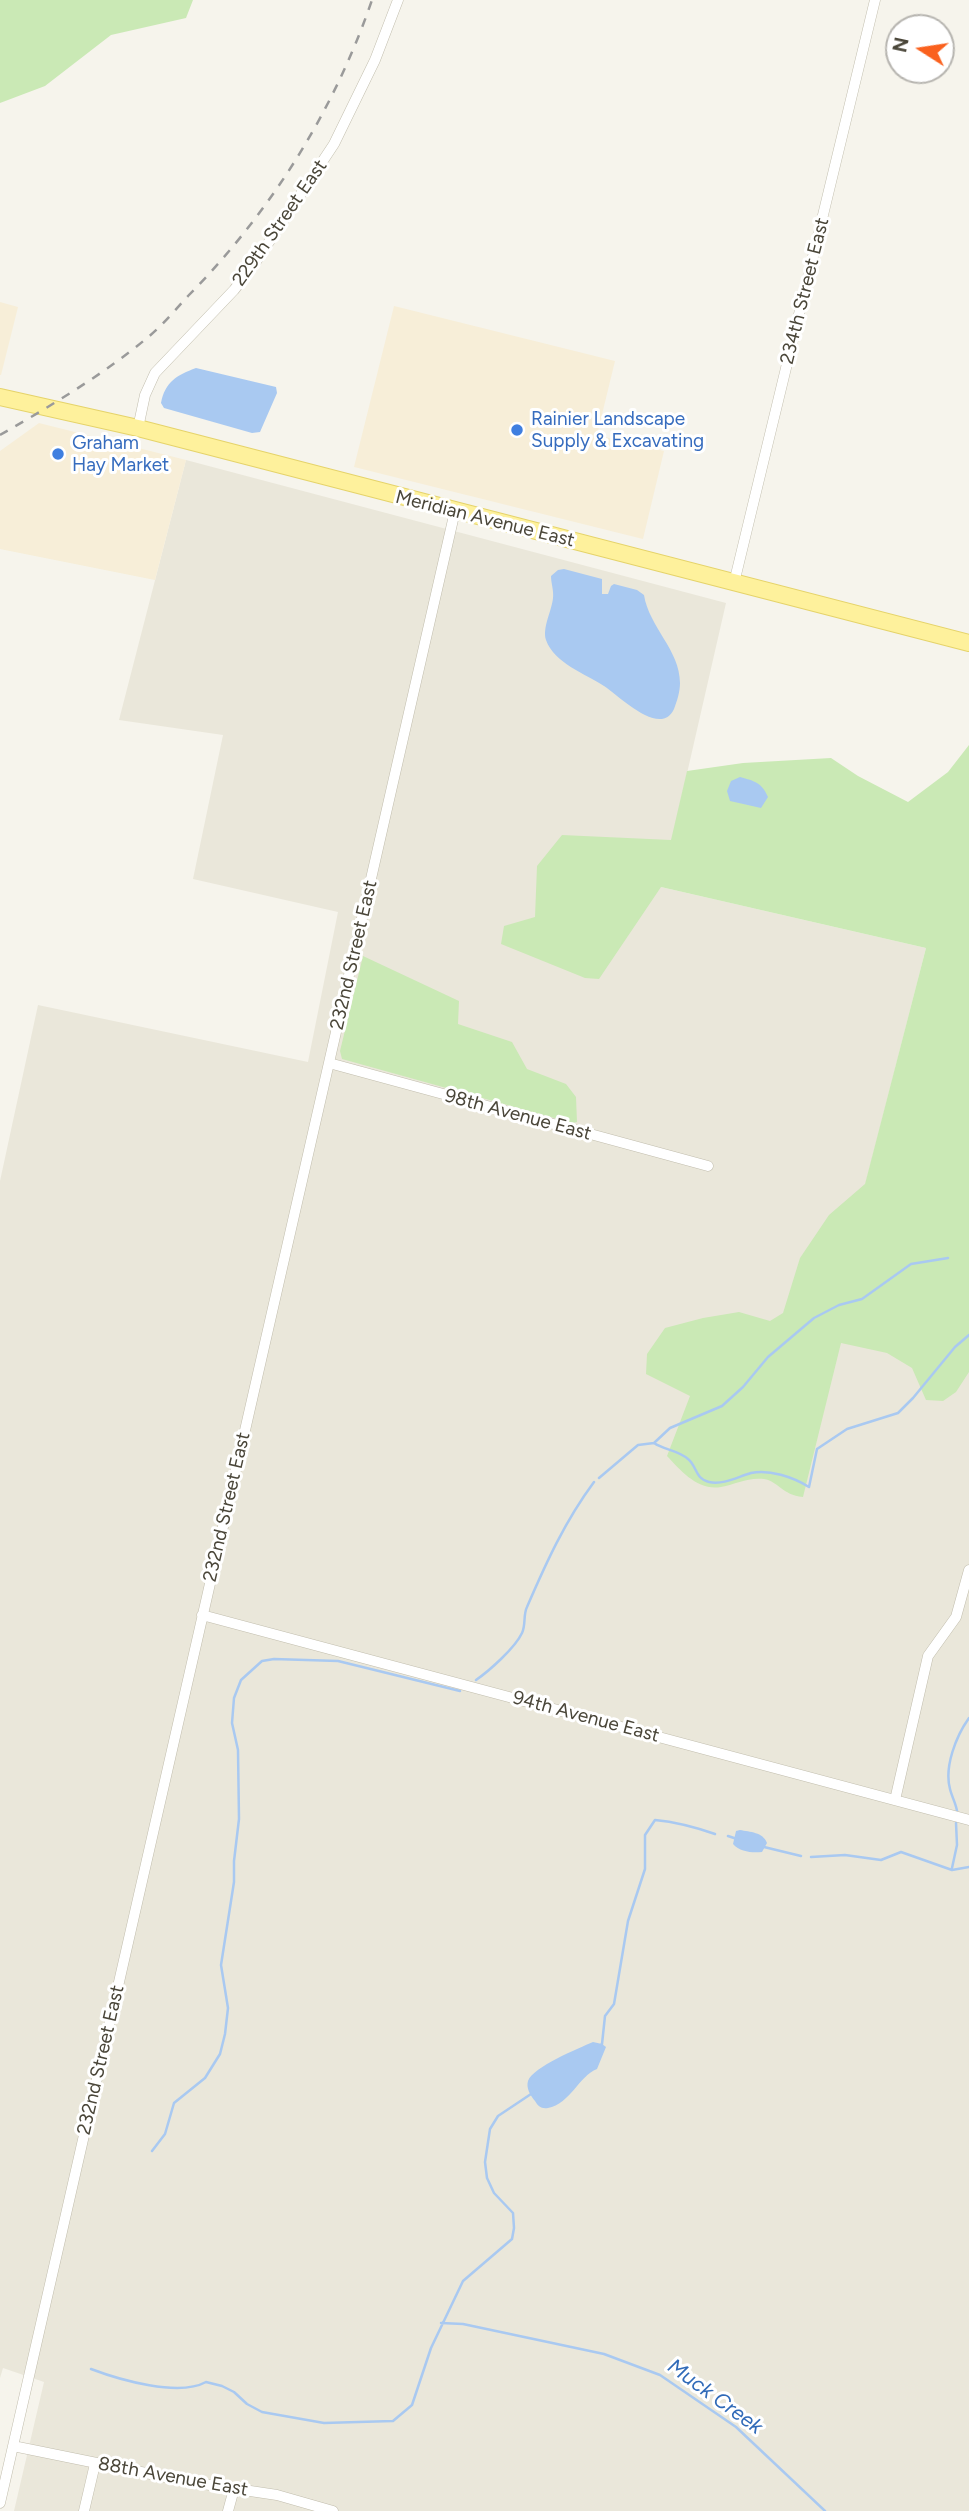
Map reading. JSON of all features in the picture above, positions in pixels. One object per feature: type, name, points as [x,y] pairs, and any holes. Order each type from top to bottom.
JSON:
[{"type":"main road","name":"Meridian Avenue East","points":[[0,397],[138,428],[969,643]]},
{"type":"street","name":"229th Street East","points":[[138,428],[145,394],[155,373],[241,281],[334,144],[375,60],[398,0]]},
{"type":"street","name":"234th Street East","points":[[734,583],[875,0]]},
{"type":"street","name":"232nd Street East","points":[[0,2503],[455,511]]},
{"type":"street","name":"98th Avenue East","points":[[329,1063],[708,1166]]},
{"type":"street","points":[[895,1800],[928,1656],[956,1617],[969,1570]]},
{"type":"street","name":"94th Avenue East","points":[[202,1615],[969,1820]]},
{"type":"street","name":"88th Avenue East","points":[[13,2446],[95,2464],[277,2495],[333,2511]]},
{"type":"street","points":[[84,2511],[95,2464]]},
{"type":"street","points":[[228,2511],[234,2488]]},
{"type":"shaded area","points":[[0,302],[18,307],[1,375],[0,375]]},
{"type":"shaded area","points":[[394,306],[615,361],[597,435],[664,451],[643,539],[354,467]]},
{"type":"shaded area","points":[[39,423],[186,460],[155,580],[0,549],[0,451]]},
{"type":"shaded area","points":[[186,460],[726,603],[661,887],[926,948],[856,1221],[969,1246],[969,2511],[14,2511],[44,2382],[3,2368],[0,2378],[0,1181],[38,1005],[308,1062],[338,912],[193,879],[223,735],[119,720]]},
{"type":"green space","points":[[0,0],[193,0],[186,18],[111,35],[45,86],[0,103]]},
{"type":"green space","points":[[969,745],[969,1372],[956,1392],[943,1401],[926,1400],[912,1368],[887,1353],[841,1343],[803,1497],[790,1494],[764,1479],[747,1480],[721,1487],[705,1486],[691,1479],[667,1456],[690,1396],[646,1374],[647,1354],[665,1328],[739,1312],[770,1321],[783,1313],[800,1258],[829,1215],[865,1184],[926,948],[661,887],[599,979],[585,978],[501,944],[504,926],[535,917],[537,866],[562,835],[671,840],[687,771],[743,763],[831,758],[858,776],[908,802],[948,772]]},
{"type":"green space","points":[[363,956],[459,1001],[458,1024],[512,1042],[527,1069],[566,1084],[576,1097],[577,1122],[572,1123],[342,1059],[340,1051]]},
{"type":"water","points":[[196,368],[276,387],[277,393],[260,432],[252,433],[164,408],[161,403],[169,385],[183,373]]},
{"type":"water","points":[[564,569],[602,579],[602,594],[608,594],[614,584],[637,590],[644,595],[652,618],[679,671],[678,696],[668,717],[660,719],[640,712],[604,686],[571,667],[550,648],[545,635],[553,598],[551,576]]},
{"type":"water","points":[[740,777],[754,781],[763,789],[768,797],[761,808],[730,801],[727,791],[731,781]]},
{"type":"water","points":[[736,1831],[756,1833],[765,1839],[767,1843],[762,1852],[746,1851],[733,1844]]},
{"type":"water","points":[[593,2042],[606,2047],[597,2069],[556,2105],[546,2108],[539,2106],[528,2089],[528,2081],[532,2076],[557,2058]]},
{"type":"waterway","points":[[599,1478],[638,1445],[654,1443],[670,1428],[722,1406],[743,1387],[768,1357],[814,1318],[839,1305],[862,1299],[911,1264],[948,1258]]},
{"type":"waterway","points":[[654,1443],[684,1456],[701,1478],[709,1482],[725,1482],[751,1473],[765,1472],[788,1477],[809,1487],[817,1449],[847,1429],[898,1413],[955,1347],[969,1335]]},
{"type":"waterway","points":[[476,1680],[519,1639],[526,1610],[549,1558],[594,1482]]},
{"type":"waterway","points":[[152,2151],[165,2134],[174,2103],[205,2078],[220,2054],[225,2034],[228,2008],[221,1965],[234,1882],[239,1819],[238,1750],[232,1723],[234,1698],[241,1680],[262,1661],[338,1661],[460,1691]]},
{"type":"waterway","points":[[957,1811],[950,1789],[950,1762],[969,1718]]},
{"type":"waterway","points":[[599,2046],[602,2044],[605,2016],[614,2004],[628,1921],[645,1869],[645,1835],[655,1820],[715,1834]]},
{"type":"waterway","points":[[952,1868],[957,1845],[956,1823]]},
{"type":"waterway","points":[[728,1836],[737,1839]]},
{"type":"waterway","points":[[764,1847],[801,1856]]},
{"type":"waterway","points":[[811,1857],[845,1855],[881,1860],[901,1852],[952,1870],[969,1867]]},
{"type":"waterway","points":[[91,2369],[133,2382],[165,2387],[181,2388],[206,2382],[234,2392],[247,2404],[262,2412],[324,2423],[393,2421],[412,2405],[431,2348],[463,2281],[512,2239],[513,2213],[494,2193],[487,2178],[485,2162],[490,2129],[498,2116],[531,2094]]},
{"type":"waterway","name":"Muck Creek","points":[[441,2323],[463,2324],[604,2354],[660,2375],[736,2427],[825,2511]]},
{"type":"railway","points":[[0,435],[76,390],[153,333],[218,264],[272,195],[319,121],[357,41],[372,0]]},
{"type":"place","name":"Rainier Landscape Supply & Excavating","points":[[517,430]]},
{"type":"place","name":"Graham Hay Market","points":[[58,454]]}]
